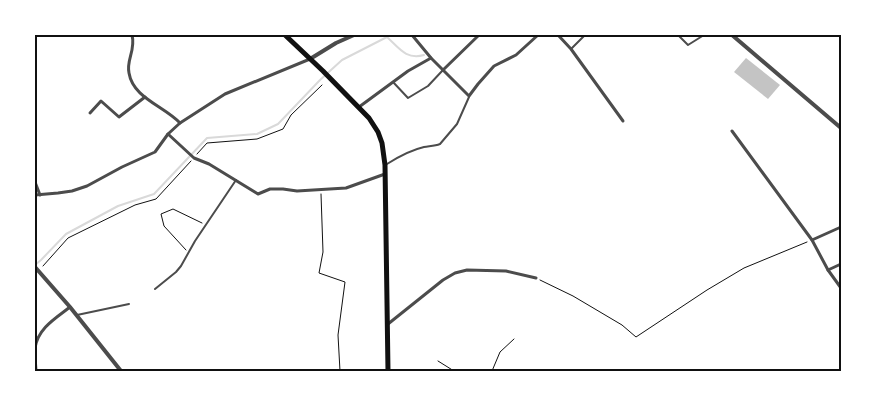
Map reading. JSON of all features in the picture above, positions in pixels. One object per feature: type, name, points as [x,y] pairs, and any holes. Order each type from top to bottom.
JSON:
[{"type":"main road","points":[[285,35],[369,118],[378,132],[382,143],[385,165],[388,371]]},
{"type":"street","points":[[132,35],[134,46],[128,68],[133,86],[145,97],[168,112],[180,124]]},
{"type":"street","points":[[35,182],[37,195],[72,191],[87,186],[155,152],[168,134],[180,124],[225,94],[310,59],[336,43],[354,35]]},
{"type":"street","points":[[412,35],[431,58],[469,96],[494,66],[516,55],[538,35]]},
{"type":"street","points":[[443,70],[479,35]]},
{"type":"street","points":[[558,35],[571,49],[623,121]]},
{"type":"street","points":[[732,35],[841,128]]},
{"type":"street","points":[[359,107],[408,71],[431,58]]},
{"type":"street","points":[[90,113],[101,101],[119,117],[145,97]]},
{"type":"street","points":[[732,131],[812,240],[828,270],[841,288]]},
{"type":"street","points":[[168,134],[194,158],[209,164],[258,194],[270,189],[283,188],[297,191],[346,188],[385,174]]},
{"type":"street","points":[[812,240],[841,227]]},
{"type":"street","points":[[828,270],[841,264]]},
{"type":"street","points":[[37,269],[121,371]]},
{"type":"street","points":[[387,325],[443,280],[455,273],[467,270],[506,271],[536,278]]},
{"type":"street","points":[[35,348],[40,333],[48,324],[70,307]]},
{"type":"street","points":[[35,356],[36,371]]},
{"type":"lane","points":[[571,49],[585,35]]},
{"type":"lane","points":[[678,35],[688,45],[704,35]]},
{"type":"lane","points":[[393,82],[408,98],[428,86],[443,70]]},
{"type":"lane","points":[[385,165],[416,150],[440,144],[457,124],[469,96]]},
{"type":"lane","points":[[155,289],[181,266],[205,224],[236,180]]},
{"type":"lane","points":[[77,316],[129,304]]},
{"type":"path","points":[[37,269],[68,238],[135,205],[156,199],[207,143],[257,139],[283,129],[292,115],[322,85]]},
{"type":"path","points":[[321,190],[323,252],[319,273],[345,282],[338,335],[340,371]]},
{"type":"path","points":[[188,252],[164,226],[161,214],[173,208],[205,224]]},
{"type":"path","points":[[536,278],[573,296],[622,325],[636,337],[744,268],[812,240]]},
{"type":"path","points":[[492,371],[500,352],[514,339]]},
{"type":"path","points":[[438,361],[454,371]]},
{"type":"building","points":[[746,58],[780,85],[768,99],[734,72]]},
{"type":"waterway","points":[[35,265],[66,234],[118,206],[154,194],[207,138],[257,134],[278,124],[342,60],[387,37],[403,52],[412,56],[424,55]]}]
